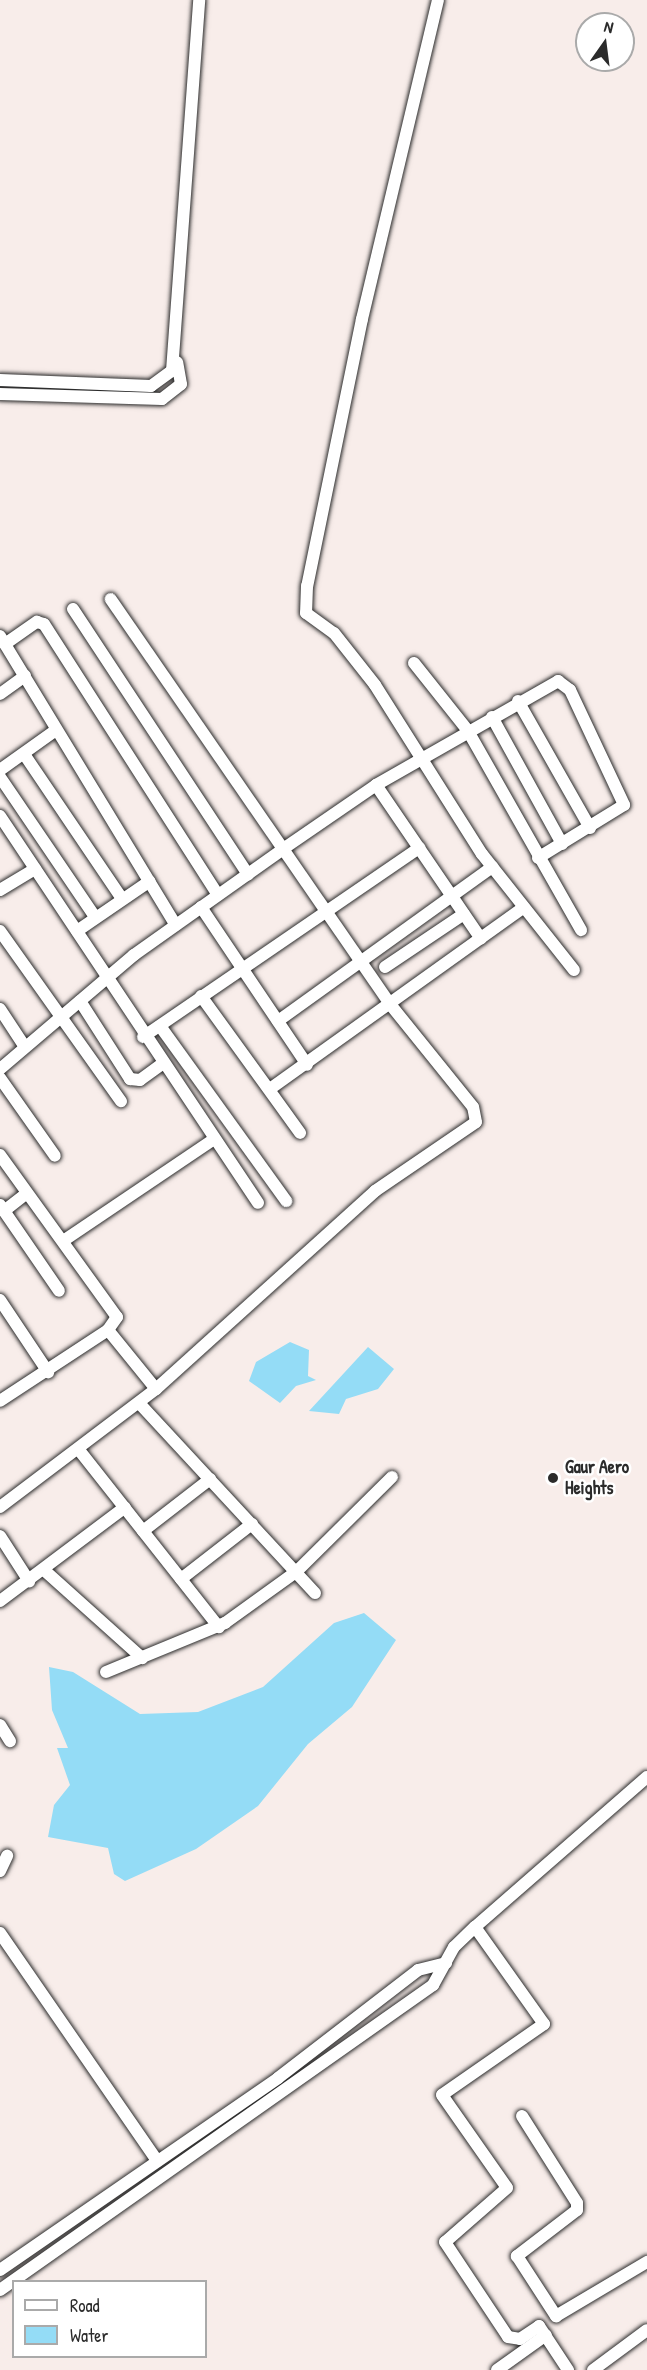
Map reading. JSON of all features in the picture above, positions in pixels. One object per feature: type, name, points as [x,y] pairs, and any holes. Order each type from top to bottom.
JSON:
[{"type":"street","points":[[0,394],[152,400],[172,395],[180,384],[177,362],[199,0]]},
{"type":"street","points":[[438,0],[362,319],[307,586],[306,613],[334,633],[423,758],[492,867],[574,970]]},
{"type":"street","points":[[159,384],[177,362]]},
{"type":"street","points":[[0,380],[159,384],[172,395]]},
{"type":"street","points":[[0,1508],[156,1389],[375,1191],[476,1122],[473,1107],[390,1004],[111,599]]},
{"type":"street","points":[[73,609],[248,874]]},
{"type":"street","points":[[176,925],[2,640],[37,622],[44,624],[218,895]]},
{"type":"street","points":[[414,663],[468,731],[580,930]]},
{"type":"street","points":[[0,694],[26,676]]},
{"type":"street","points":[[0,1069],[106,979],[176,925],[283,849],[376,785],[552,682],[570,690],[624,799],[621,810],[538,858]]},
{"type":"street","points":[[518,701],[590,828]]},
{"type":"street","points":[[492,717],[562,844]]},
{"type":"street","points":[[0,753],[4,767],[56,730]]},
{"type":"street","points":[[24,754],[122,899]]},
{"type":"street","points":[[0,777],[95,918]]},
{"type":"street","points":[[376,785],[481,939]]},
{"type":"street","points":[[0,816],[77,931],[143,1037],[258,1203]]},
{"type":"street","points":[[143,1037],[323,909],[419,848]]},
{"type":"street","points":[[278,1021],[358,959],[492,867]]},
{"type":"street","points":[[0,890],[35,869]]},
{"type":"street","points":[[77,931],[150,880]]},
{"type":"street","points":[[201,907],[307,1065]]},
{"type":"street","points":[[270,1089],[307,1065],[524,907]]},
{"type":"street","points":[[385,967],[464,914]]},
{"type":"street","points":[[0,931],[59,1019],[121,1101]]},
{"type":"street","points":[[201,996],[300,1133]]},
{"type":"street","points":[[80,1001],[130,1079],[140,1080],[162,1064]]},
{"type":"street","points":[[0,1009],[26,1047]]},
{"type":"street","points":[[160,1026],[286,1201]]},
{"type":"street","points":[[0,1078],[55,1155]]},
{"type":"street","points":[[63,1241],[214,1139]]},
{"type":"street","points":[[0,1155],[115,1311],[108,1330],[48,1372],[0,1401]]},
{"type":"street","points":[[27,1192],[2,1208],[60,1291]]},
{"type":"street","points":[[0,1300],[48,1372]]},
{"type":"street","points":[[108,1330],[156,1389]]},
{"type":"street","points":[[139,1403],[315,1593]]},
{"type":"street","points":[[79,1450],[219,1627]]},
{"type":"street","points":[[106,1672],[219,1627],[296,1572],[392,1477]]},
{"type":"street","points":[[143,1531],[210,1479]]},
{"type":"street","points":[[0,1600],[44,1570],[124,1507]]},
{"type":"street","points":[[181,1579],[252,1524]]},
{"type":"street","points":[[0,1536],[29,1581]]},
{"type":"street","points":[[44,1570],[142,1658]]},
{"type":"street","points":[[0,1725],[10,1741]]},
{"type":"street","points":[[14,2280],[433,1985],[446,1963],[475,1927],[647,1777]]},
{"type":"street","points":[[0,1871],[7,1856]]},
{"type":"street","points":[[475,1927],[544,2024],[442,2095],[507,2188],[445,2242],[508,2337],[520,2339],[543,2331]]},
{"type":"street","points":[[0,1933],[157,2160]]},
{"type":"street","points":[[0,2270],[278,2078],[418,1970],[446,1963]]},
{"type":"street","points":[[522,2116],[577,2203],[577,2210],[517,2256],[556,2316]]},
{"type":"street","points":[[108,2194],[117,2208]]},
{"type":"street","points":[[497,2370],[543,2331],[556,2316],[647,2262]]},
{"type":"street","points":[[594,2370],[647,2330]]},
{"type":"street","points":[[543,2331],[568,2370]]},
{"type":"water","points":[[290,1342],[309,1350],[308,1376],[316,1380],[296,1386],[280,1403],[249,1381],[256,1362]]},
{"type":"water","points":[[368,1347],[394,1369],[378,1389],[346,1399],[339,1414],[309,1411]]},
{"type":"water","points":[[364,1613],[396,1640],[352,1707],[308,1744],[258,1806],[196,1849],[125,1881],[114,1874],[108,1848],[48,1837],[54,1805],[70,1785],[57,1748],[68,1748],[52,1710],[49,1667],[73,1672],[140,1714],[198,1712],[263,1687],[334,1623]]},
{"type":"place","name":"Gaur Aero Heights","points":[[553,1478]]}]
